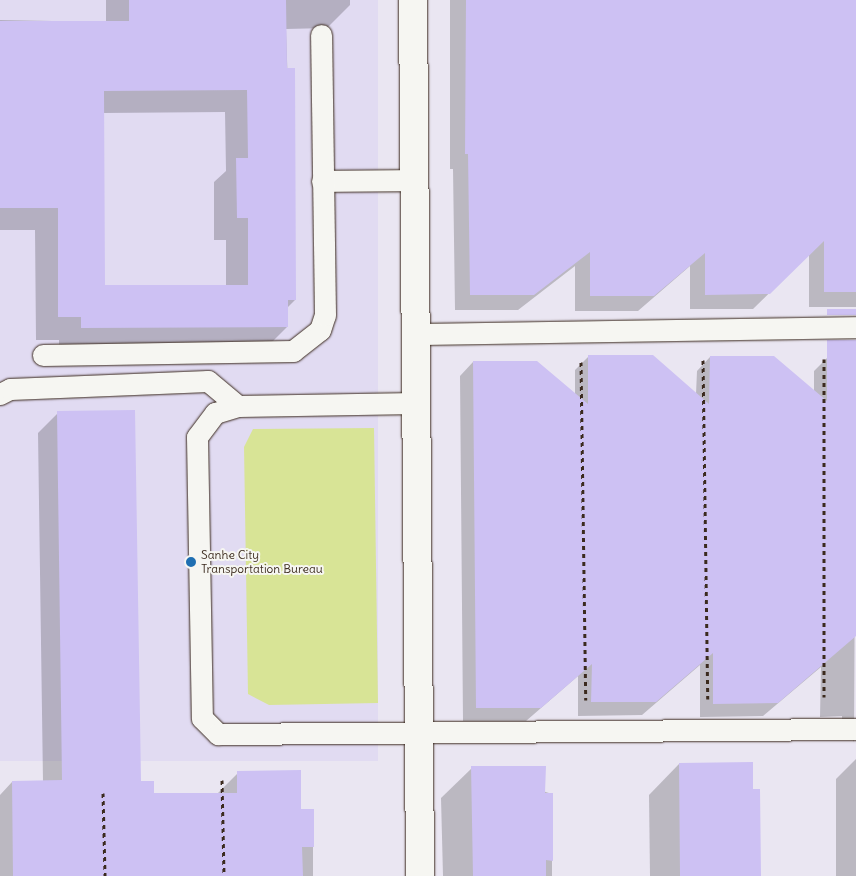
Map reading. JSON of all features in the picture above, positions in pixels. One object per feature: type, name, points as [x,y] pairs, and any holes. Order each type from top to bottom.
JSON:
[{"type":"street","points":[[413,0],[420,876]]},
{"type":"lane","points":[[43,355],[293,351],[310,341],[320,330],[325,315],[321,35]]},
{"type":"lane","points":[[322,181],[414,180]]},
{"type":"lane","points":[[416,334],[856,328]]},
{"type":"lane","points":[[0,394],[10,389],[208,381],[238,406]]},
{"type":"lane","points":[[416,403],[238,406],[215,413],[197,436],[202,718],[218,734],[856,729]]},
{"type":"path","points":[[823,328],[824,729]]},
{"type":"path","points":[[702,330],[708,730]]},
{"type":"path","points":[[581,332],[586,731]]},
{"type":"path","points":[[222,780],[224,876]]},
{"type":"path","points":[[103,793],[105,876]]},
{"type":"shaded area","points":[[0,0],[378,0],[378,761],[0,761]]},
{"type":"green space","points":[[374,428],[378,703],[269,705],[248,694],[244,447],[253,429]]},
{"type":"building","points":[[129,0],[286,0],[287,68],[295,68],[296,300],[288,300],[288,327],[81,328],[81,317],[58,317],[58,208],[0,208],[0,21],[129,21]],"holes":[[[247,90],[248,158],[236,158],[237,218],[248,218],[248,285],[105,285],[104,91]]]},
{"type":"building","points":[[466,0],[856,0],[856,292],[824,292],[824,241],[770,294],[705,295],[705,253],[654,296],[590,296],[590,252],[534,295],[470,295],[468,154],[465,154]]},
{"type":"building","points":[[827,309],[856,309],[856,315],[827,315]]},
{"type":"building","points":[[827,340],[856,340],[856,636],[778,703],[713,704],[713,653],[656,702],[591,702],[592,664],[541,708],[476,708],[473,361],[537,361],[588,404],[588,355],[653,355],[709,404],[710,356],[774,356],[827,401]]},
{"type":"building","points":[[135,410],[141,781],[154,781],[154,793],[237,793],[237,771],[301,770],[301,809],[314,809],[314,847],[302,847],[303,876],[13,876],[12,781],[62,780],[57,411]]},
{"type":"building","points":[[753,762],[753,789],[760,789],[761,876],[680,876],[679,763]]},
{"type":"building","points":[[471,766],[546,766],[545,793],[553,793],[553,861],[546,860],[546,876],[473,876]]},
{"type":"place","name":"Sanhe City Transportation Bureau","points":[[191,562]]}]
